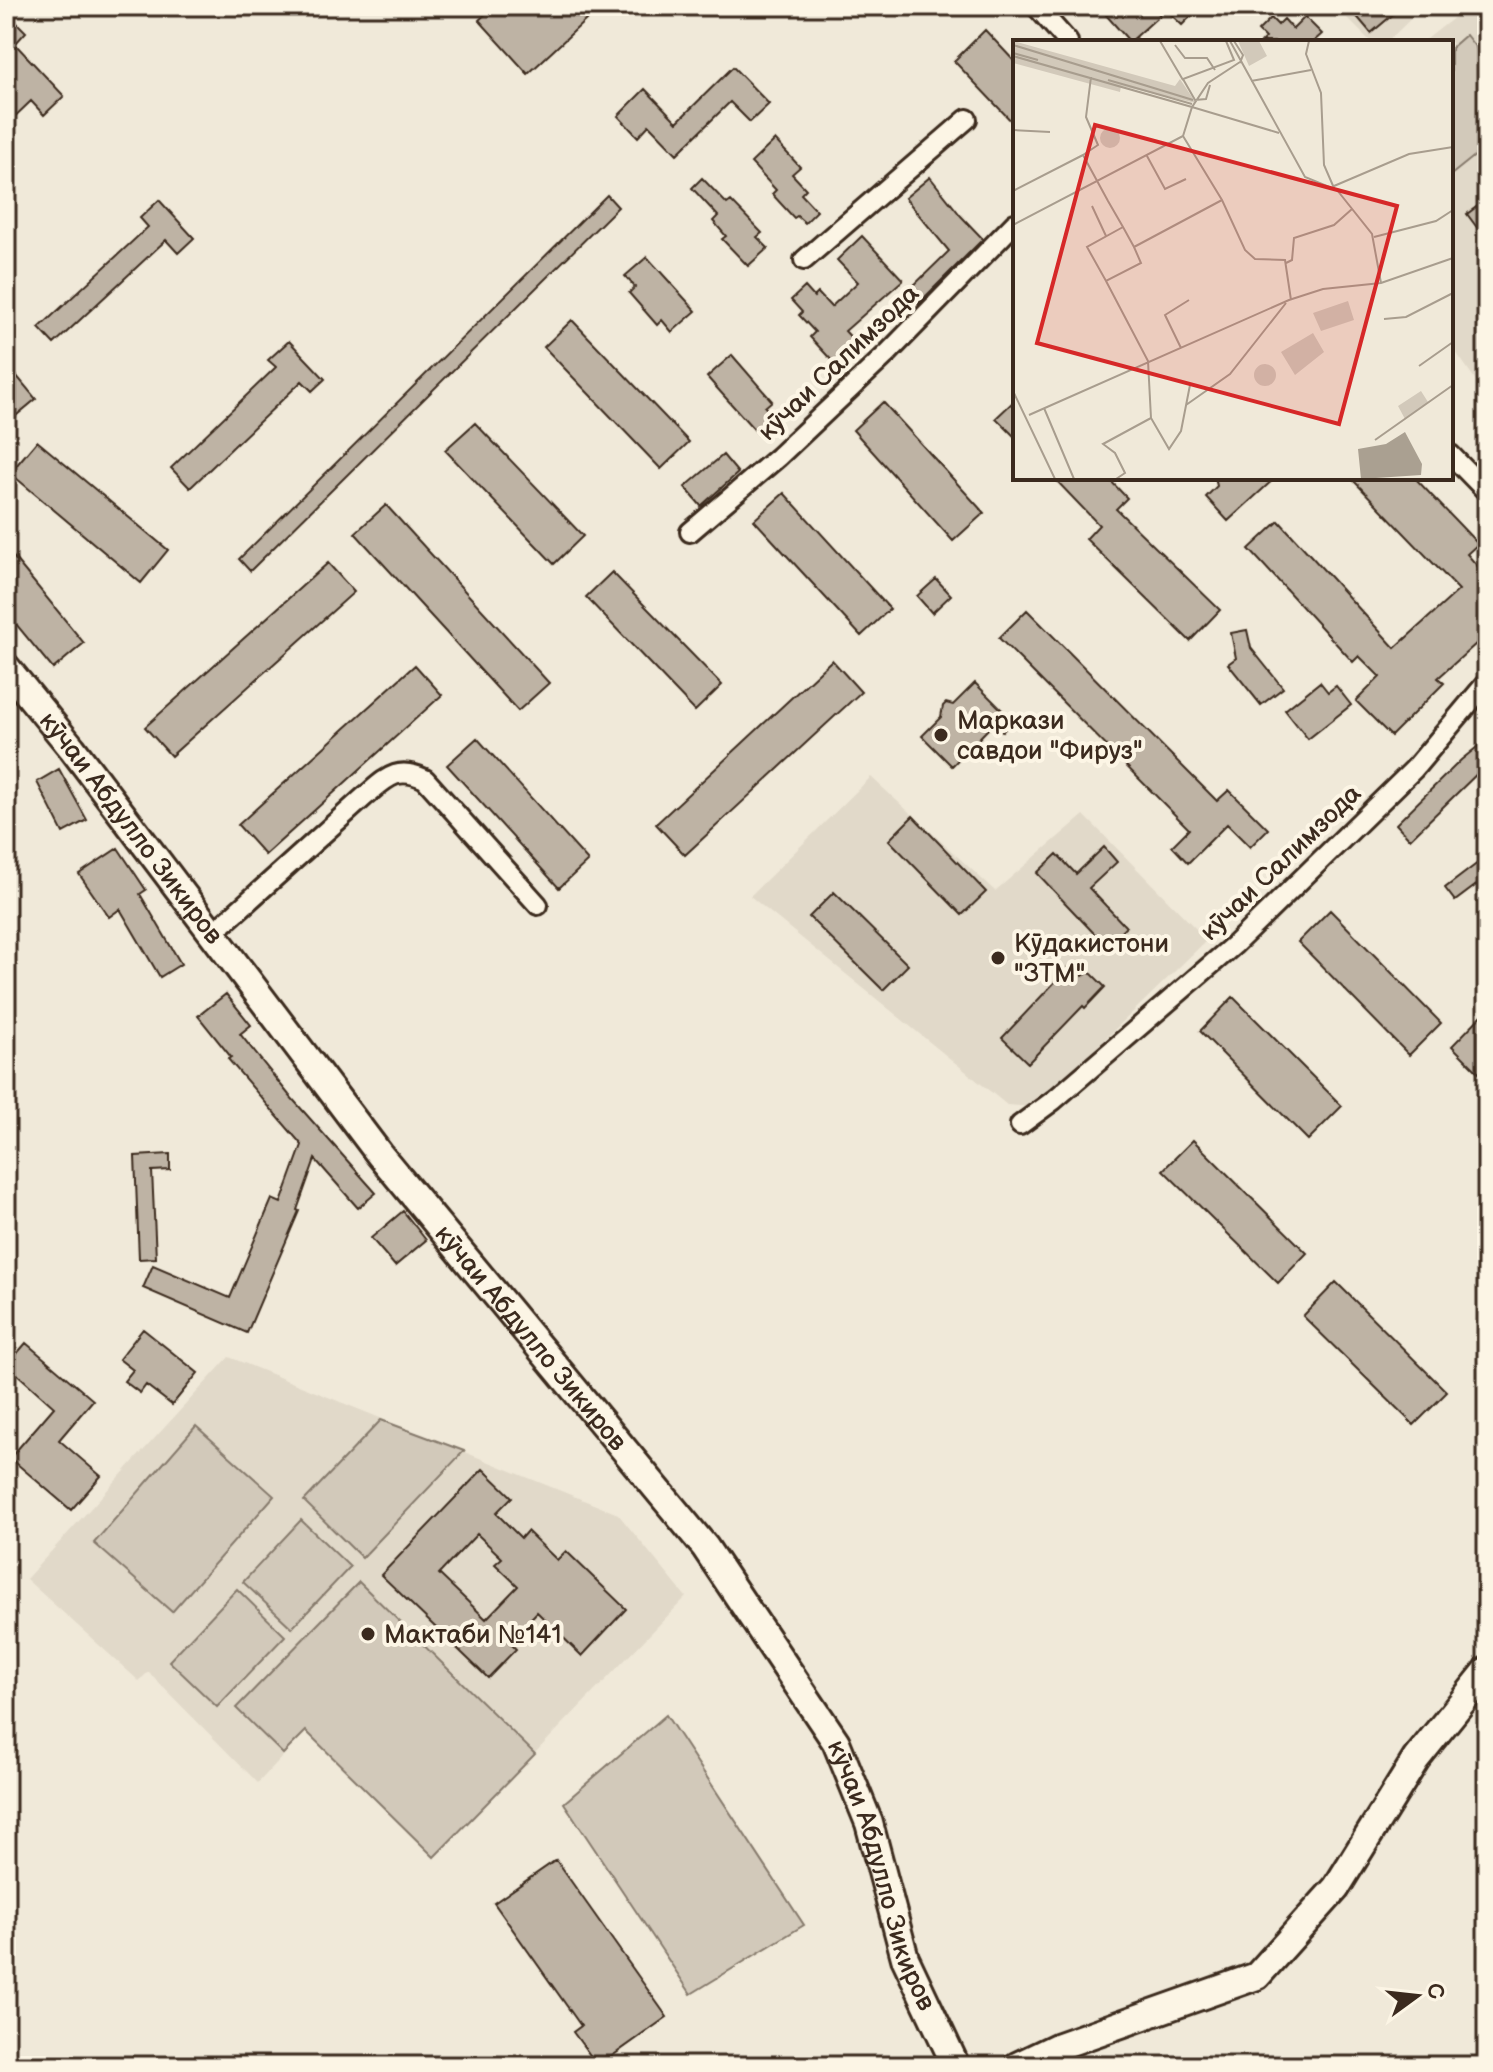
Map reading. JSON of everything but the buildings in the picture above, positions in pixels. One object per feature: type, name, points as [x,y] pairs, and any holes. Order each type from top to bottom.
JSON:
[{"type":"street","points":[[1036,6],[1066,40]]},
{"type":"street","points":[[804,260],[967,119]]},
{"type":"street","name":"кӯчаи Салимзода","points":[[690,532],[778,457],[877,363],[1013,225]]},
{"type":"street","points":[[1453,457],[1487,492]]},
{"type":"street","name":"кӯчаи Абдулло Зикиров","points":[[6,667],[72,748],[380,1155],[705,1547],[836,1742],[869,1823],[905,1958],[956,2066]]},
{"type":"street","name":"кӯчаи Салимзода","points":[[1020,1125],[1054,1100],[1234,945],[1414,769],[1487,682]]},
{"type":"street","points":[[212,934],[364,797],[388,778],[410,772],[425,779],[538,905]]},
{"type":"street","points":[[1017,2066],[1059,2046],[1257,1976],[1336,1888],[1416,1759],[1487,1671]]},
{"type":"shaded area","points":[[1335,6],[1424,6],[1389,40],[1369,40]]},
{"type":"shaded area","points":[[1469,6],[1487,6],[1487,419],[1475,402],[1484,392],[1453,348],[1453,40],[1426,40]]},
{"type":"shaded area","points":[[1466,35],[1487,62],[1487,146],[1453,173],[1453,46]]},
{"type":"shaded area","points":[[871,777],[995,891],[1084,815],[1207,940],[1035,1107],[1007,1105],[750,896]]},
{"type":"shaded area","name":"Мактаби №141","points":[[229,1357],[618,1514],[686,1597],[434,1857],[306,1731],[258,1783],[148,1672],[139,1681],[26,1579]]},
{"type":"shaded area","points":[[381,1420],[464,1451],[362,1558],[304,1501]]},
{"type":"shaded area","points":[[196,1426],[274,1496],[172,1612],[94,1543]]},
{"type":"shaded area","points":[[301,1520],[350,1567],[292,1628],[243,1582]]},
{"type":"shaded area","points":[[359,1582],[535,1754],[434,1857],[306,1731],[283,1754],[236,1708]]},
{"type":"shaded area","points":[[237,1589],[285,1636],[217,1707],[169,1661]]},
{"type":"shaded area","points":[[666,1715],[804,1925],[691,1994],[564,1803]]},
{"type":"place","name":"Маркази савдои \"Фируз\"","points":[[941,735]]},
{"type":"place","name":"Кӯдакистони \"ЗТМ\"","points":[[998,958]]},
{"type":"place","name":"Мактаби №141","points":[[368,1634]]}]
